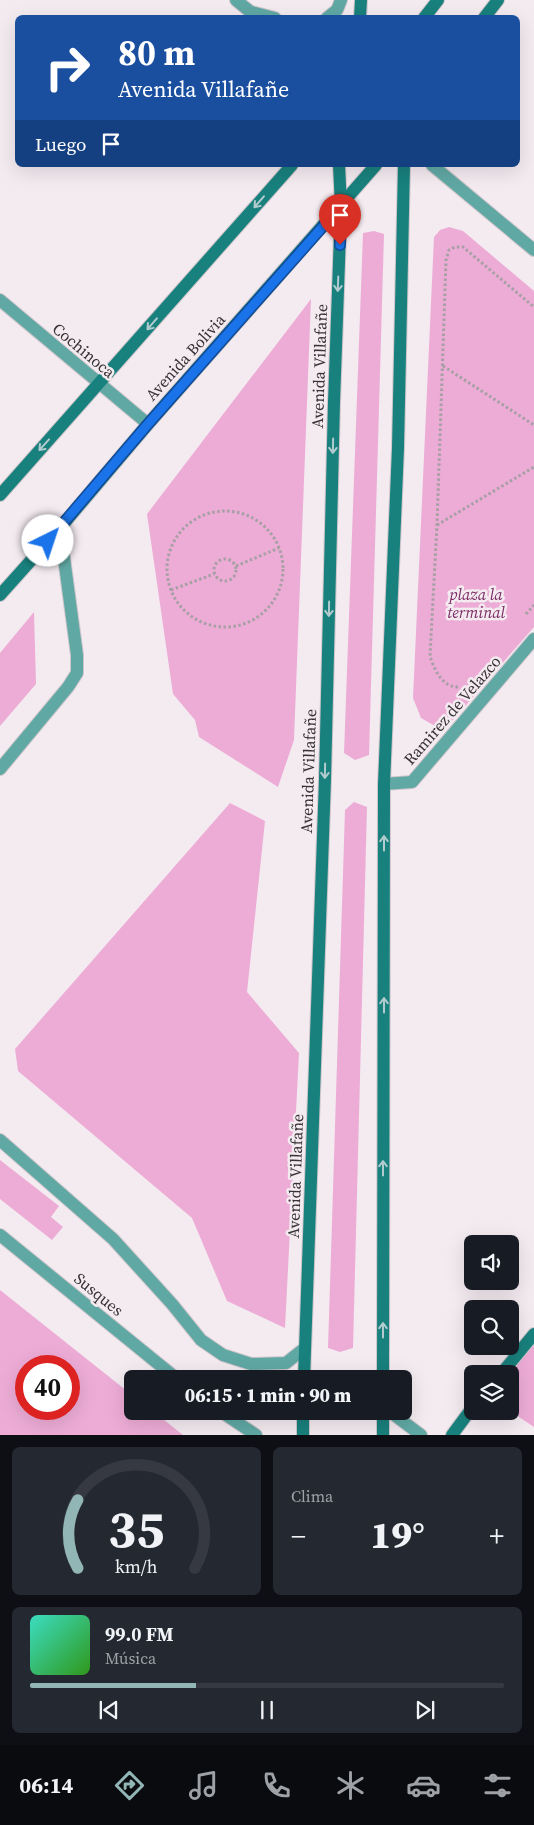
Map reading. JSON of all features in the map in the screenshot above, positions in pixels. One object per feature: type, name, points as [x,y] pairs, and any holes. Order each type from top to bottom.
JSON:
[{"type":"street","points":[[236,0],[254,14]]},
{"type":"street","points":[[331,15],[337,10],[341,0]]},
{"type":"street","points":[[360,15],[361,0]]},
{"type":"street","points":[[426,15],[438,0]]},
{"type":"street","points":[[486,15],[498,0]]},
{"type":"street","points":[[0,495],[290,167]]},
{"type":"street","name":"Avenida Villafañe","points":[[304,1370],[341,206],[339,167]]},
{"type":"street","name":"Avenida Bolivia","points":[[0,595],[374,167]]},
{"type":"street","points":[[383,1370],[384,784],[398,448],[404,167]]},
{"type":"street","points":[[434,167],[534,250]]},
{"type":"street","name":"Cochinoca","points":[[0,300],[148,424]]},
{"type":"street","points":[[0,770],[68,687],[76,673],[77,655],[60,528]]},
{"type":"street","name":"Ramirez de Velazco","points":[[384,784],[412,782],[534,640]]},
{"type":"street","points":[[0,1140],[112,1239],[172,1304],[202,1340],[223,1355],[251,1364],[286,1363],[305,1348]]},
{"type":"street","name":"Susques","points":[[0,1236],[167,1370]]},
{"type":"street","points":[[508,1365],[534,1334]]},
{"type":"street","points":[[452,1435],[464,1419]]},
{"type":"street","points":[[234,1420],[256,1435]]},
{"type":"street","points":[[303,1420],[303,1433]]},
{"type":"street","points":[[303,1433],[307,1420]]},
{"type":"street","points":[[381,1420],[383,1433]]},
{"type":"street","points":[[383,1420],[383,1433]]},
{"type":"street","points":[[401,1420],[421,1435]]},
{"type":"path","points":[[461,687],[453,687],[446,683],[433,666],[430,656],[437,525],[446,260],[449,250],[455,247],[463,247],[534,307]]},
{"type":"path","points":[[443,366],[534,425]]},
{"type":"path","points":[[437,525],[534,467]]},
{"type":"path","points":[[220,511],[238,512],[254,519],[270,531],[279,548],[283,566],[282,584],[275,600],[263,614],[248,623],[230,627],[212,626],[196,620],[180,607],[171,590],[166,572],[168,554],[175,538],[187,525],[202,516],[220,511]]},
{"type":"path","points":[[236,566],[279,548]]},
{"type":"path","points":[[230,559],[236,566],[235,575],[226,581],[219,579],[214,574],[214,566],[219,560],[230,559]]},
{"type":"path","points":[[171,590],[214,574]]},
{"type":"path","points":[[522,618],[534,604]]},
{"type":"green space","name":"plaza la terminal","points":[[449,227],[463,231],[534,291],[534,627],[453,720],[435,726],[421,718],[413,698],[434,237],[440,230]]},
{"type":"green space","points":[[374,231],[384,234],[369,755],[355,760],[344,753],[363,233]]},
{"type":"green space","points":[[311,299],[294,740],[278,787],[199,737],[195,720],[173,694],[147,514]]},
{"type":"green space","points":[[34,612],[36,684],[0,726],[0,653]]},
{"type":"green space","points":[[354,802],[367,807],[353,1348],[340,1352],[328,1348],[345,810]]},
{"type":"green space","points":[[230,803],[265,821],[247,992],[299,1053],[285,1328],[227,1301],[192,1218],[18,1071],[15,1049]]},
{"type":"green space","points":[[0,1160],[59,1206],[51,1217],[63,1227],[52,1240],[0,1199]]},
{"type":"green space","points":[[0,1290],[124,1389],[124,1420],[164,1420],[183,1435],[0,1435]]},
{"type":"green space","points":[[534,1334],[534,1427],[519,1417],[519,1365],[508,1365],[517,1355],[519,1355],[519,1352]]},
{"type":"route","points":[[48,541],[148,424],[341,206],[340,245]]}]
